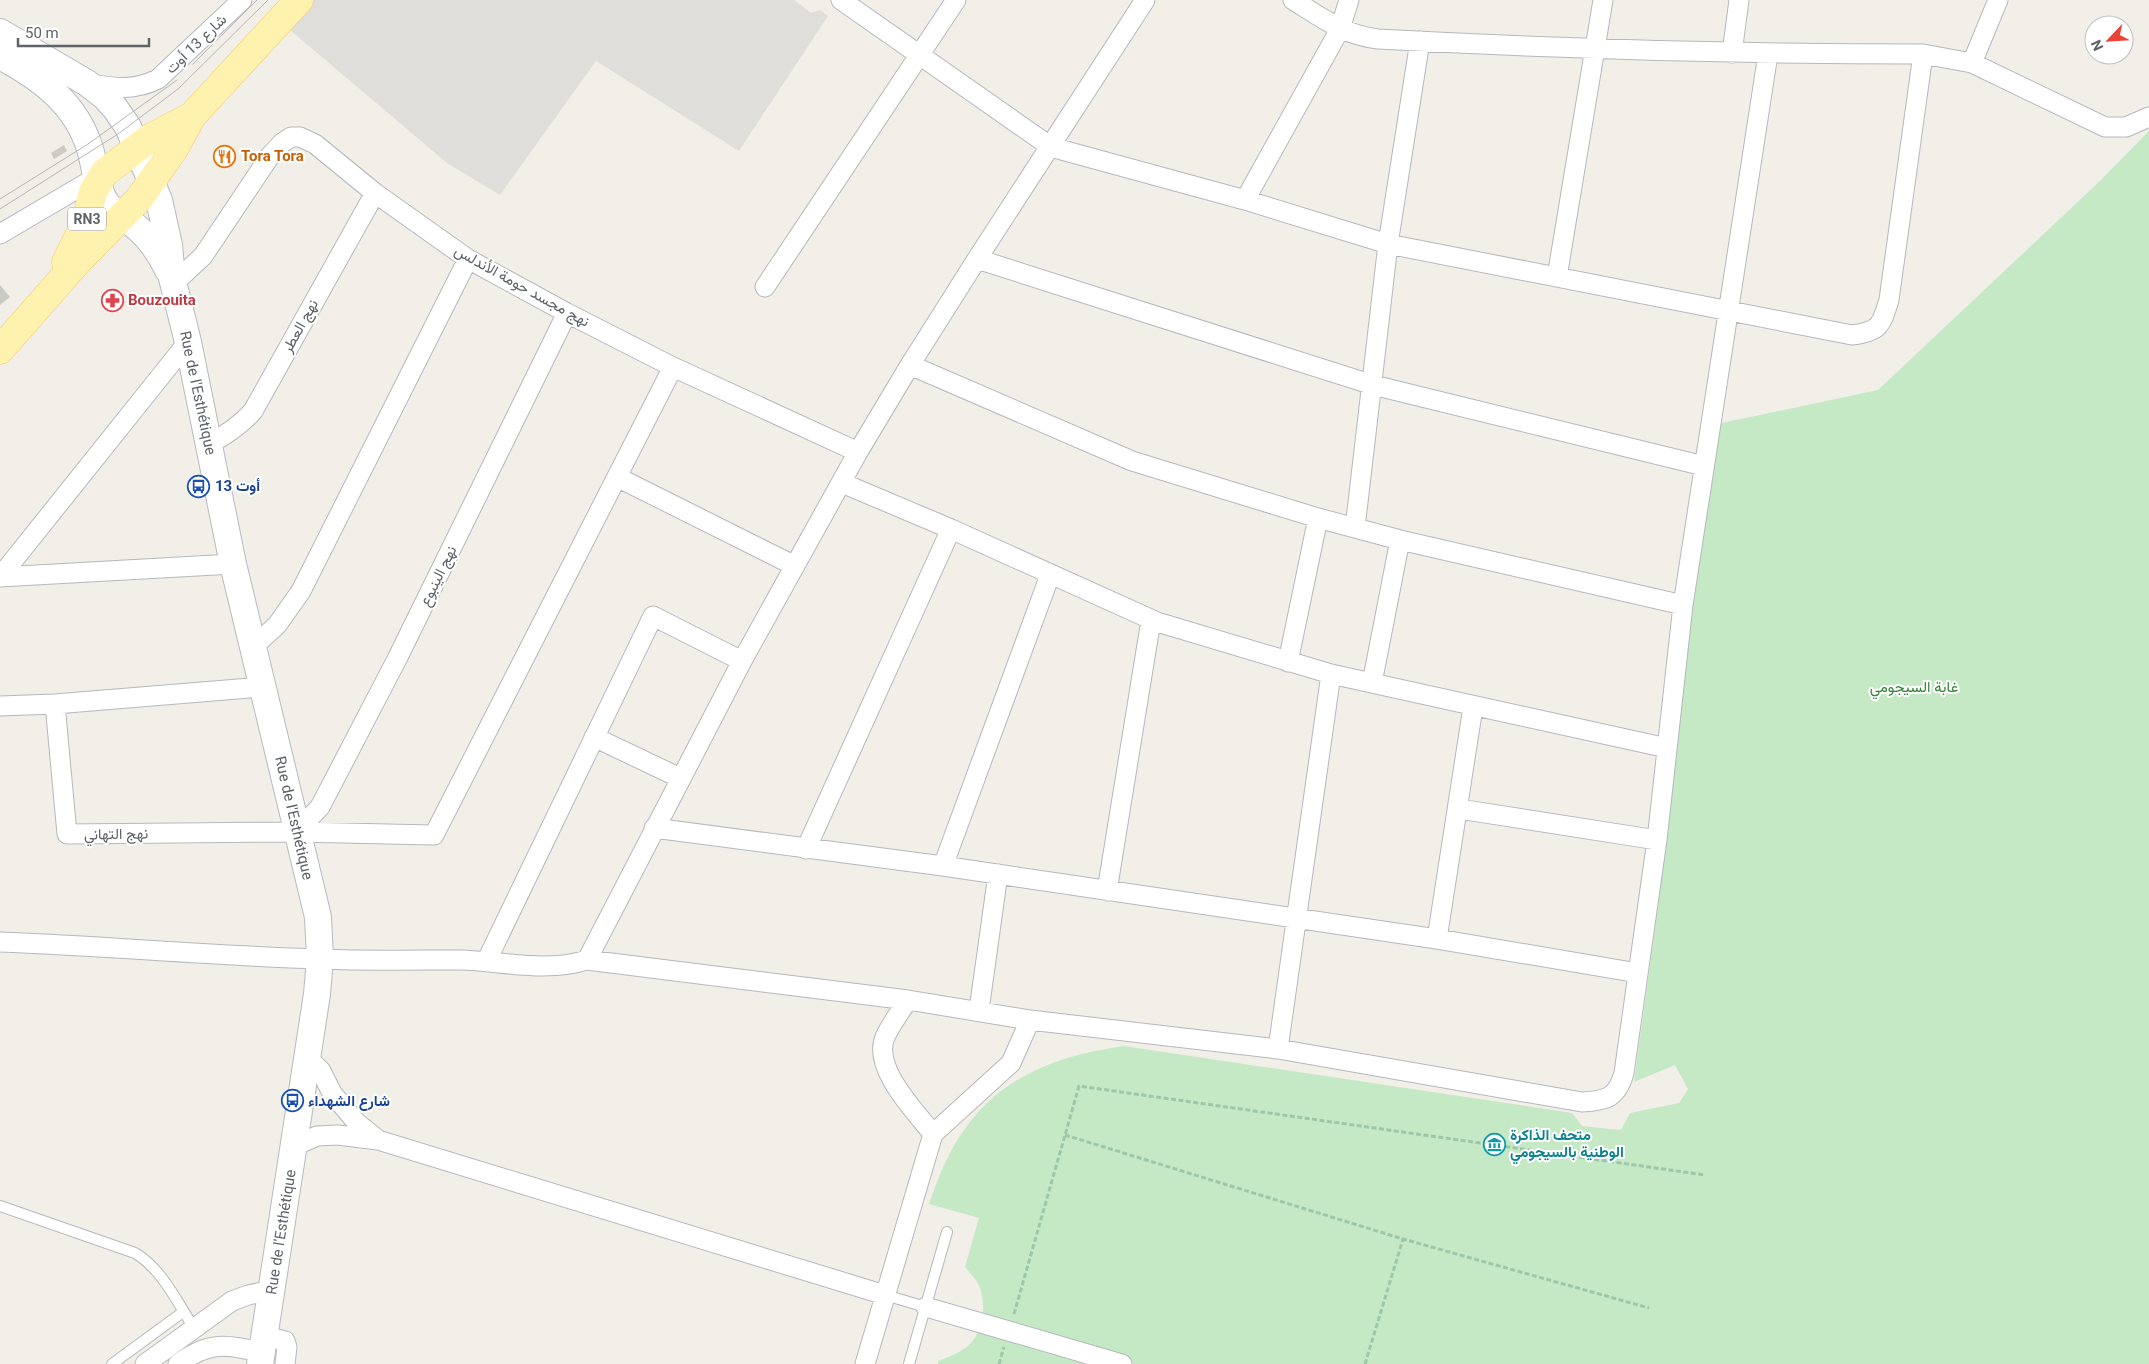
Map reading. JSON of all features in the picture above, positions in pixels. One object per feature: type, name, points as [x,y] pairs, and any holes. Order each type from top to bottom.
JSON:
[{"type":"main road","name":"RN3","points":[[0,350],[79,260],[139,199],[192,116],[299,0]]},
{"type":"main road","name":"RN3","points":[[43,300],[69,256],[86,222],[100,176],[137,147],[164,130],[192,116]]},
{"type":"street","name":"شارع 13 أوت","points":[[87,83],[133,88],[158,80],[242,0]]},
{"type":"street","points":[[841,0],[1050,148],[1245,200],[1388,244],[1852,335],[1868,333],[1881,324],[1889,300],[1923,54]]},
{"type":"street","points":[[765,287],[956,0]]},
{"type":"street","points":[[587,960],[742,661],[858,452],[977,259],[1145,0]]},
{"type":"street","points":[[1293,0],[1340,29],[1359,37],[1420,42],[1594,50],[1768,54],[1923,54],[1972,63],[2105,127],[2126,127],[2149,117]]},
{"type":"street","points":[[1245,200],[1340,29],[1349,0]]},
{"type":"street","points":[[1557,277],[1604,0]]},
{"type":"street","points":[[1732,53],[1739,0]]},
{"type":"street","points":[[1972,63],[1998,0]]},
{"type":"street","name":"Rue de l'Esthétique","points":[[0,32],[87,83],[115,108],[124,119],[152,181],[165,222],[173,280],[188,342],[233,564],[318,917],[320,959],[308,1058],[262,1351]]},
{"type":"street","points":[[1355,528],[1388,244],[1420,42]]},
{"type":"street","points":[[0,942],[320,959],[487,960],[548,966],[562,966],[587,960],[908,1000],[979,1010],[1030,1020],[1278,1049],[1582,1102],[1598,1102],[1609,1097],[1620,1087],[1624,1074],[1657,840],[1683,605],[1730,311],[1768,54]]},
{"type":"street","name":"Rue de l'Esthétique","points":[[0,56],[50,88],[69,106],[84,132],[100,176],[103,198],[115,212],[123,216],[152,243],[173,280]]},
{"type":"street","name":"نهج مجسد حومة الأندلس","points":[[173,280],[203,256],[270,156],[282,143],[291,137],[300,137],[315,144],[375,193],[468,259],[567,313],[673,367],[858,452]]},
{"type":"street","points":[[0,234],[100,176]]},
{"type":"street","name":"نهج العطر","points":[[209,444],[230,433],[253,412],[375,193]]},
{"type":"street","points":[[254,646],[277,625],[301,591],[468,259]]},
{"type":"street","points":[[977,259],[1373,385],[1704,466]]},
{"type":"street","name":"نهج الينبوع","points":[[296,832],[320,807],[401,650],[567,313]]},
{"type":"street","points":[[0,577],[188,342]]},
{"type":"street","points":[[910,365],[1078,439],[1132,460],[1318,518],[1400,540],[1683,605]]},
{"type":"street","points":[[296,832],[434,836],[673,367]]},
{"type":"street","points":[[617,477],[795,566]]},
{"type":"street","points":[[842,483],[1151,620],[1331,674],[1473,707],[1667,748]]},
{"type":"street","points":[[1288,662],[1318,518]]},
{"type":"street","points":[[806,848],[950,530]]},
{"type":"street","points":[[1372,682],[1400,540]]},
{"type":"street","points":[[0,577],[233,564]]},
{"type":"street","points":[[943,866],[1050,576]]},
{"type":"street","points":[[487,960],[653,616],[742,661]]},
{"type":"street","points":[[1107,891],[1151,620]]},
{"type":"street","points":[[1278,1049],[1331,674]]},
{"type":"street","points":[[0,706],[55,704],[263,687]]},
{"type":"street","name":"نهج التهاني","points":[[55,704],[67,834],[296,832]]},
{"type":"street","points":[[1437,939],[1459,809],[1473,707]]},
{"type":"street","points":[[594,737],[680,778]]},
{"type":"street","points":[[1459,809],[1657,840]]},
{"type":"street","points":[[654,828],[998,874],[1295,920],[1437,939],[1638,973]]},
{"type":"street","points":[[979,1010],[998,874]]},
{"type":"street","points":[[908,1000],[885,1037],[882,1052],[889,1076],[933,1134]]},
{"type":"street","points":[[865,1364],[933,1134],[1010,1064],[1030,1020]]},
{"type":"street","points":[[308,1058],[321,1071],[332,1093],[358,1123],[378,1140]]},
{"type":"street","points":[[294,1146],[317,1136],[338,1135],[378,1140],[885,1295]]},
{"type":"street","points":[[145,1364],[232,1301],[248,1295],[272,1290]]},
{"type":"street","points":[[926,1308],[1122,1364]]},
{"type":"street","points":[[178,1364],[203,1349],[221,1345],[262,1351],[285,1341],[287,1347],[285,1364]]},
{"type":"lane","points":[[0,1206],[135,1253],[148,1261],[194,1328]]},
{"type":"lane","points":[[909,1364],[947,1232]]},
{"type":"lane","points":[[885,1295],[926,1308]]},
{"type":"lane","points":[[112,1364],[183,1312]]},
{"type":"path","points":[[999,1364],[1079,1086],[1705,1175]]},
{"type":"path","points":[[1065,1134],[1403,1239],[1649,1308]]},
{"type":"path","points":[[1365,1364],[1403,1239]]},
{"type":"shaded area","points":[[314,0],[794,0],[811,13],[820,10],[828,16],[739,151],[596,61],[500,195],[447,163],[290,30]]},
{"type":"green space","name":"غابة السيجومي","points":[[2149,131],[2149,1364],[938,1364],[938,1361],[961,1351],[972,1342],[979,1329],[983,1312],[980,1288],[965,1267],[979,1218],[929,1204],[942,1168],[963,1132],[980,1110],[999,1093],[1020,1078],[1068,1058],[1124,1046],[1572,1113],[1582,1126],[1621,1130],[1630,1113],[1679,1103],[1688,1089],[1675,1065],[1634,1082],[1655,930],[1703,427],[1878,390],[2100,181]]},
{"type":"building","points":[[64,145],[67,151],[54,159],[51,153]]},
{"type":"building","points":[[0,285],[10,297],[0,305]]},
{"type":"tram line","points":[[193,64],[257,0]]},
{"type":"tram line","points":[[0,209],[118,134],[178,89],[268,0]]},
{"type":"tram line","points":[[0,199],[88,144],[177,80]]},
{"type":"place","name":"Tora Tora","points":[[225,156]]},
{"type":"place","name":"Bouzouita","points":[[112,300]]},
{"type":"place","name":"13 أوت","points":[[199,486]]},
{"type":"place","name":"شارع الشهداء","points":[[292,1101]]},
{"type":"place","name":"متحف الذاكرة الوطنية بالسيجومي","points":[[1494,1144]]}]
